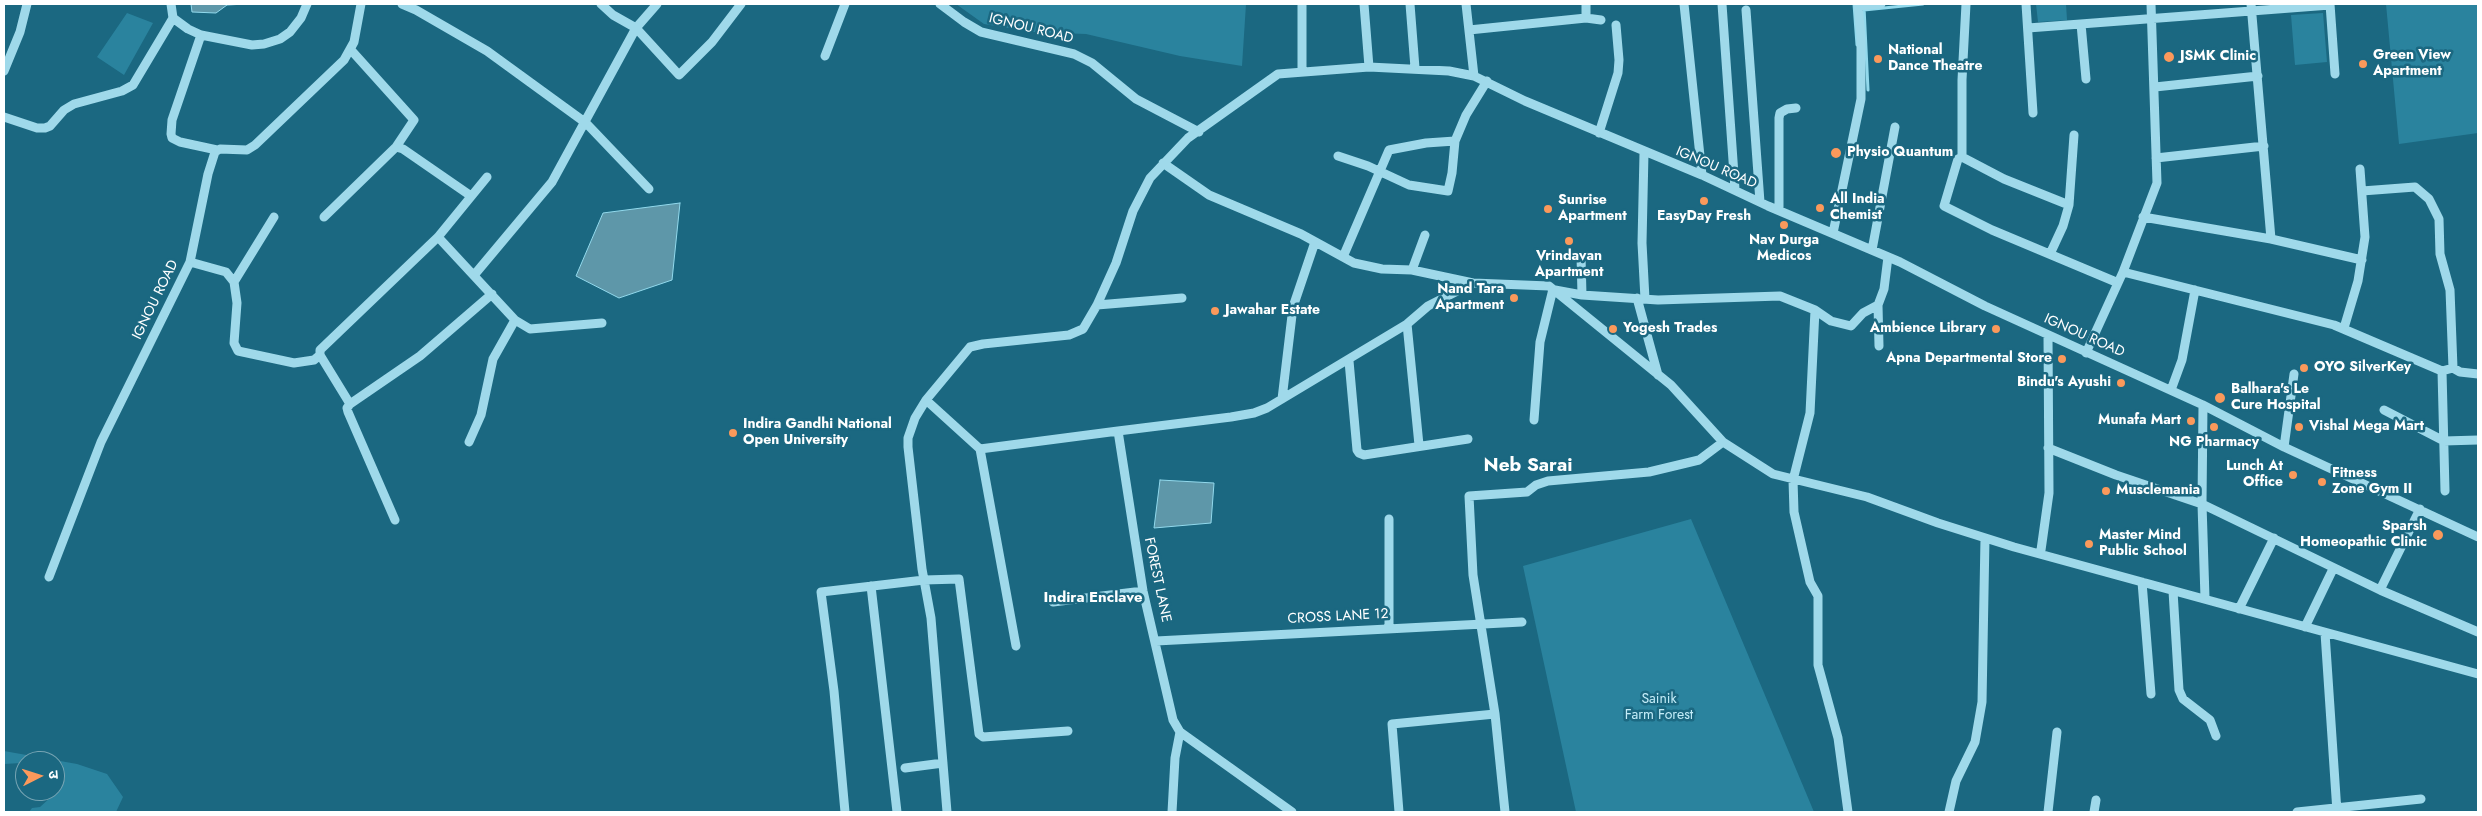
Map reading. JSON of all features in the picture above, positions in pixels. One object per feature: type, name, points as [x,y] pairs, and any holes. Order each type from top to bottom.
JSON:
[{"type":"street","points":[[4,72],[20,32],[27,4]]},
{"type":"street","points":[[171,4],[173,18],[179,24],[201,35],[241,44],[264,44],[280,39],[290,32],[301,18],[307,4]]},
{"type":"street","points":[[201,35],[172,120],[172,138],[180,142],[217,150],[241,151],[255,145],[344,60],[350,50],[361,4]]},
{"type":"street","points":[[402,4],[416,10],[487,51],[586,123],[649,189]]},
{"type":"street","points":[[601,4],[613,15],[636,28],[680,75],[718,35],[741,4]]},
{"type":"street","points":[[475,274],[552,182],[586,123],[636,28],[657,4]]},
{"type":"street","points":[[825,56],[844,4]]},
{"type":"street","name":"IGNOU ROAD","points":[[940,4],[981,32],[1074,54],[1092,64],[1136,99],[1199,132],[1278,74],[1369,67],[1415,68],[1474,76],[1525,101],[1644,153],[1735,189],[1760,202],[1888,257],[2048,336],[2171,390],[2284,447],[2478,537]]},
{"type":"street","points":[[1302,4],[1302,71]]},
{"type":"street","points":[[1364,4],[1369,67]]},
{"type":"street","points":[[1410,4],[1415,68]]},
{"type":"street","points":[[1466,4],[1474,62],[1474,76]]},
{"type":"street","points":[[1586,4],[1586,18]]},
{"type":"street","points":[[1684,4],[1702,175]]},
{"type":"street","points":[[1722,4],[1735,189]]},
{"type":"street","points":[[1832,233],[1861,99],[1861,37],[1858,5],[1881,4]]},
{"type":"street","points":[[1962,157],[1962,80],[1966,4]]},
{"type":"street","points":[[2026,4],[2033,113]]},
{"type":"street","points":[[2086,353],[2116,282],[2123,272],[2157,183],[2151,4]]},
{"type":"street","points":[[2028,28],[2152,19],[2251,8],[2330,5],[2335,74]]},
{"type":"street","points":[[2251,8],[2271,239]]},
{"type":"street","points":[[1746,10],[1760,202]]},
{"type":"street","points":[[4,117],[37,128],[45,128],[50,126],[64,110],[74,104],[122,91],[133,85],[173,18]]},
{"type":"street","points":[[1469,30],[1586,18],[1601,20]]},
{"type":"street","points":[[2081,24],[2086,79]]},
{"type":"street","points":[[1599,133],[1618,73],[1616,25]]},
{"type":"street","points":[[324,217],[396,147],[414,120],[350,50]]},
{"type":"street","points":[[2155,86],[2258,76]]},
{"type":"street","points":[[1338,156],[1380,171],[1409,185],[1448,191],[1455,141],[1466,115],[1487,81]]},
{"type":"street","points":[[1779,210],[1779,118],[1780,113],[1786,109],[1796,108]]},
{"type":"street","points":[[1872,250],[1895,127]]},
{"type":"street","points":[[947,812],[930,618],[908,446],[910,430],[926,400],[970,347],[1075,334],[1083,329],[1097,305],[1116,263],[1133,211],[1150,178],[1188,138],[1199,132]]},
{"type":"street","points":[[2050,254],[2063,226],[2069,205],[2074,135]]},
{"type":"street","points":[[1343,257],[1389,150],[1426,143],[1455,141]]},
{"type":"street","points":[[2156,158],[2264,146]]},
{"type":"street","points":[[396,147],[402,149],[471,196]]},
{"type":"street","name":"IGNOU ROAD","points":[[49,577],[101,442],[190,262],[208,174],[217,150]]},
{"type":"street","points":[[1644,153],[1641,299],[1658,375]]},
{"type":"street","points":[[1962,157],[2004,178],[2069,205]]},
{"type":"street","points":[[1962,157],[1958,159],[1944,206],[1992,230],[2116,282]]},
{"type":"street","points":[[1163,163],[1209,195],[1301,234],[1343,257],[1368,266],[1412,270],[1473,283],[1543,285],[1582,296],[1641,299],[1780,296],[1815,310],[1831,321],[1851,326],[1863,313],[1878,305]]},
{"type":"street","points":[[2344,328],[2354,301],[2362,260],[2365,220],[2360,169]]},
{"type":"street","points":[[190,262],[226,272],[234,282],[237,303],[234,343],[238,351],[294,363],[314,360],[320,355],[324,345],[438,237],[487,177]]},
{"type":"street","points":[[2362,191],[2415,187],[2429,200],[2439,219],[2440,254],[2450,290],[2453,368]]},
{"type":"street","points":[[234,282],[274,217]]},
{"type":"street","points":[[2143,217],[2271,239],[2362,260]]},
{"type":"street","points":[[1412,270],[1425,235]]},
{"type":"street","points":[[438,237],[475,274],[515,320],[532,330],[602,323]]},
{"type":"street","points":[[1282,400],[1293,307],[1315,242]]},
{"type":"street","points":[[1581,256],[1582,296]]},
{"type":"street","points":[[1879,346],[1878,305],[1884,289],[1888,257]]},
{"type":"street","points":[[2123,272],[2344,328],[2442,371],[2453,368],[2460,372],[2478,374]]},
{"type":"street","points":[[980,449],[1254,413],[1282,400],[1301,386],[1349,360],[1407,324],[1428,306],[1473,283]]},
{"type":"street","points":[[1553,289],[1671,385],[1723,442],[1773,474],[1867,497],[1985,538],[2325,633],[2419,656],[2478,674]]},
{"type":"street","points":[[1534,420],[1540,342],[1553,289]]},
{"type":"street","points":[[2171,390],[2182,360],[2194,290]]},
{"type":"street","points":[[395,520],[347,408],[350,404],[420,356],[492,294]]},
{"type":"street","points":[[1097,305],[1182,298]]},
{"type":"street","points":[[1815,310],[1810,413],[1792,480],[1794,512],[1810,582],[1818,596],[1818,665],[1838,738],[1848,812]]},
{"type":"street","points":[[469,442],[481,415],[493,359],[515,320]]},
{"type":"street","points":[[1407,324],[1418,445]]},
{"type":"street","points":[[2041,550],[2049,493],[2048,336]]},
{"type":"street","points":[[320,355],[350,404]]},
{"type":"street","points":[[1349,360],[1357,450],[1359,453],[1364,455],[1418,445],[1468,439]]},
{"type":"street","points":[[2442,371],[2445,491]]},
{"type":"street","points":[[2284,447],[2294,374]]},
{"type":"street","points":[[926,400],[980,449],[1016,646]]},
{"type":"street","points":[[2203,405],[2202,504],[2205,598]]},
{"type":"street","points":[[2384,410],[2444,441],[2478,440]]},
{"type":"street","name":"FOREST LANE","points":[[1118,431],[1143,591],[1156,641],[1171,714],[1180,732]]},
{"type":"street","points":[[1505,812],[1495,714],[1473,575],[1470,494],[1524,492],[1548,481],[1650,472],[1699,460],[1723,442]]},
{"type":"street","points":[[2048,448],[2116,475],[2202,504],[2334,569],[2478,632]]},
{"type":"street","points":[[2380,590],[2420,509]]},
{"type":"street","points":[[1388,628],[1389,519]]},
{"type":"street","points":[[1948,812],[1956,781],[1975,742],[1982,702],[1985,538]]},
{"type":"street","points":[[2239,609],[2274,538]]},
{"type":"street","points":[[2304,627],[2334,569]]},
{"type":"street","points":[[845,812],[834,691],[821,592],[924,580],[959,579],[978,731],[981,736],[1068,730]]},
{"type":"street","points":[[2142,582],[2151,694]]},
{"type":"street","points":[[871,586],[898,812]]},
{"type":"street","points":[[1053,602],[1143,591]]},
{"type":"street","points":[[2173,591],[2178,690],[2183,699],[2210,720],[2216,736]]},
{"type":"street","name":"CROSS LANE 12","points":[[1156,641],[1522,622]]},
{"type":"street","points":[[2325,633],[2337,810]]},
{"type":"street","points":[[1399,812],[1392,724],[1495,714]]},
{"type":"street","points":[[1172,812],[1175,758],[1180,732],[1292,812]]},
{"type":"street","points":[[2048,812],[2058,732]]},
{"type":"street","points":[[905,768],[943,763]]},
{"type":"street","points":[[2297,812],[2337,810],[2421,799]]},
{"type":"street","points":[[2094,812],[2096,800]]},
{"type":"green space","points":[[956,4],[1246,4],[1242,66],[1180,56],[1086,34],[1032,32],[984,24]]},
{"type":"green space","points":[[2036,4],[2066,4],[2067,20],[2038,22]]},
{"type":"green space","points":[[2386,4],[2478,4],[2478,133],[2399,144]]},
{"type":"green space","points":[[127,13],[153,23],[124,75],[97,57]]},
{"type":"green space","points":[[2323,13],[2327,62],[2295,65],[2291,15]]},
{"type":"green space","name":"Sainik Farm Forest","points":[[1691,519],[1814,812],[1576,812],[1523,566]]},
{"type":"green space","points":[[4,751],[15,753],[15,763],[4,764]]},
{"type":"green space","points":[[65,762],[107,774],[123,797],[116,812],[29,812],[32,808],[40,807],[47,801],[65,801]]},
{"type":"shaded area","points":[[191,4],[246,4],[227,5],[216,13],[192,12]]},
{"type":"shaded area","points":[[680,203],[672,280],[619,298],[576,276],[603,213]]},
{"type":"shaded area","points":[[1160,480],[1214,483],[1211,523],[1154,528]]},
{"type":"waterway","points":[[1854,4],[1857,45]]},
{"type":"waterway","points":[[1864,10],[1923,4]]},
{"type":"waterway","points":[[1864,7],[1868,90]]},
{"type":"place","name":"JSMK Clinic","points":[[2169,57]]},
{"type":"place","name":"National Dance Theatre","points":[[1878,59]]},
{"type":"place","name":"Green View Apartment","points":[[2363,64]]},
{"type":"place","name":"Physio Quantum","points":[[1836,153]]},
{"type":"place","name":"EasyDay Fresh","points":[[1704,201]]},
{"type":"place","name":"All India Chemist","points":[[1820,208]]},
{"type":"place","name":"Sunrise Apartment","points":[[1548,209]]},
{"type":"place","name":"Nav Durga Medicos","points":[[1784,225]]},
{"type":"place","name":"Vrindavan Apartment","points":[[1569,241]]},
{"type":"place","name":"Nand Tara Apartment","points":[[1514,298]]},
{"type":"place","name":"Jawahar Estate","points":[[1215,311]]},
{"type":"place","name":"Yogesh Trades","points":[[1613,329]]},
{"type":"place","name":"Ambience Library","points":[[1996,329]]},
{"type":"place","name":"Apna Departmental Store","points":[[2062,359]]},
{"type":"place","name":"OYO SilverKey","points":[[2304,368]]},
{"type":"place","name":"Bindu's Ayushi","points":[[2121,383]]},
{"type":"place","name":"Balhara's Le Cure Hospital","points":[[2220,398]]},
{"type":"place","name":"Munafa Mart","points":[[2191,421]]},
{"type":"place","name":"NG Pharmacy","points":[[2214,427]]},
{"type":"place","name":"Vishal Mega Mart","points":[[2299,427]]},
{"type":"place","name":"Indira Gandhi National Open University","points":[[733,433]]},
{"type":"place","name":"Lunch At Office","points":[[2293,475]]},
{"type":"place","name":"Fitness Zone Gym II","points":[[2322,482]]},
{"type":"place","name":"Musclemania","points":[[2106,491]]},
{"type":"place","name":"Sparsh Homeopathic Clinic","points":[[2438,535]]},
{"type":"place","name":"Master Mind Public School","points":[[2089,544]]},
{"type":"district","name":"Neb Sarai","points":[[1528,466]]},
{"type":"district","name":"Indira Enclave","points":[[1093,598]]}]
